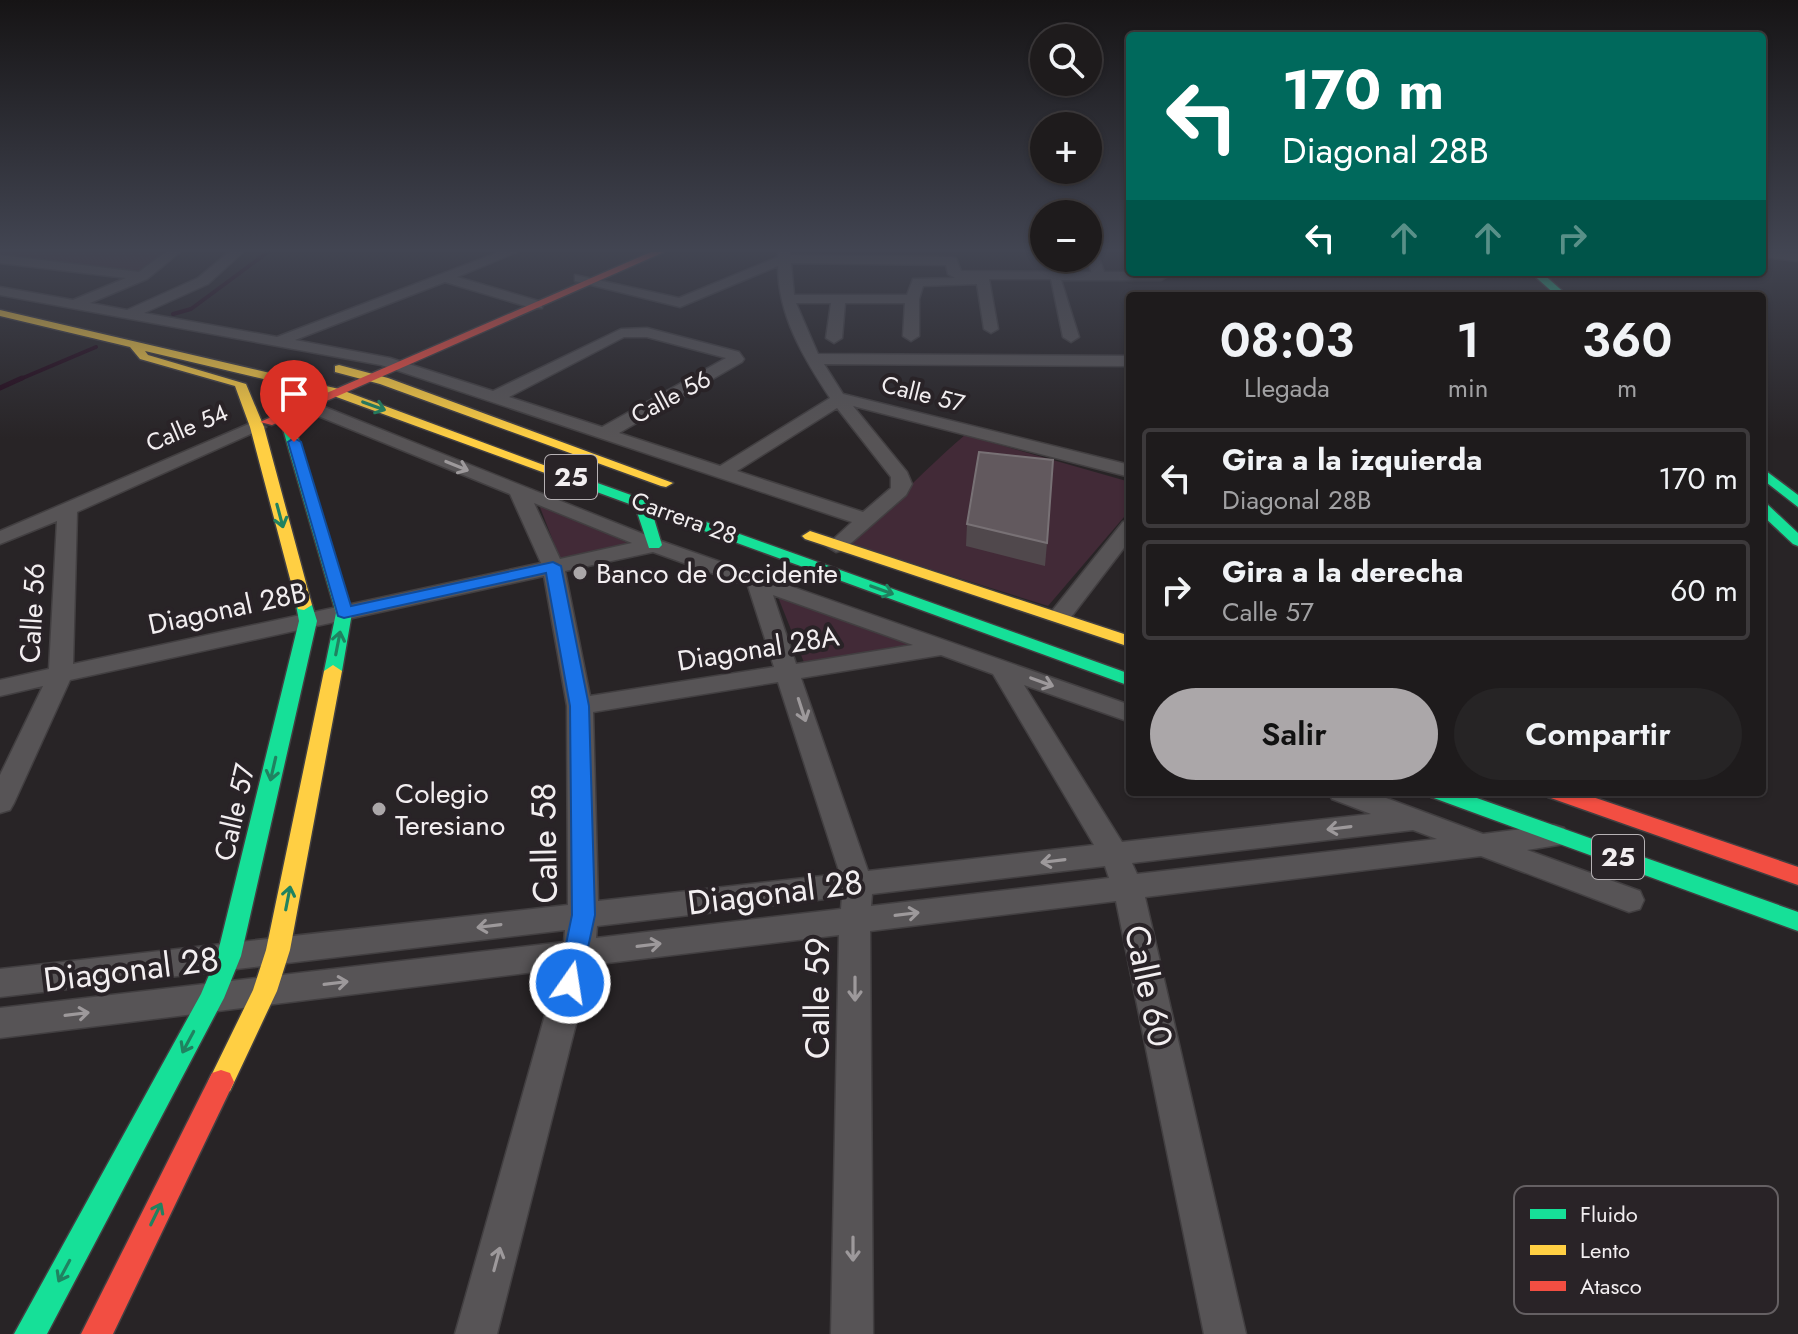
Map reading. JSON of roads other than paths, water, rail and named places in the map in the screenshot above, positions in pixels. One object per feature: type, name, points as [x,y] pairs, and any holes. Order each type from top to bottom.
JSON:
[{"type":"street","name":"Carrera 28","points":[[6,314],[328,390],[1126,679]]},
{"type":"street","name":"Carrera 28","points":[[77,314],[363,375],[688,491]]},
{"type":"street","name":"Carrera 28","points":[[139,314],[391,363],[866,520]]},
{"type":"street","points":[[280,341],[350,314]]},
{"type":"street","name":"Calle 54","points":[[0,538],[254,422],[505,314]]},
{"type":"street","points":[[790,314],[814,359],[900,476],[902,484],[899,491],[836,546]]},
{"type":"street","points":[[834,338],[836,314]]},
{"type":"street","points":[[911,336],[912,314]]},
{"type":"street","points":[[989,314],[991,329]]},
{"type":"street","points":[[1065,314],[1071,337]]},
{"type":"street","name":"Calle 56","points":[[493,398],[621,333],[634,331],[719,351],[736,359],[605,433]]},
{"type":"street","name":"Calle 57","points":[[30,1334],[212,998],[229,956],[308,621],[254,422],[240,384],[144,357],[133,343]]},
{"type":"street","points":[[814,359],[1126,361]]},
{"type":"street","name":"Calle 54","points":[[284,409],[307,405],[328,390]]},
{"type":"street","name":"Calle 57","points":[[722,473],[841,398],[1126,470]]},
{"type":"street","name":"Carrera 28","points":[[307,405],[654,545],[1126,713]]},
{"type":"street","points":[[97,1334],[265,991],[278,950],[344,613],[284,409]]},
{"type":"street","points":[[1766,475],[1798,503]]},
{"type":"street","name":"Calle 58","points":[[476,1334],[578,953],[583,915],[580,706],[553,566],[518,491]]},
{"type":"street","points":[[642,503],[654,545]]},
{"type":"street","name":"Calle 56","points":[[0,803],[61,674],[67,508]]},
{"type":"street","points":[[1766,511],[1798,541]]},
{"type":"street","points":[[791,530],[1060,616],[1126,641]]},
{"type":"street","points":[[1060,616],[1126,531]]},
{"type":"street","name":"Diagonal 28B","points":[[0,688],[654,545]]},
{"type":"street","name":"Calle 59","points":[[758,584],[858,884],[855,920],[852,1334]]},
{"type":"street","name":"Diagonal 28A","points":[[580,706],[946,647]]},
{"type":"street","name":"Calle 60","points":[[1000,666],[1114,854],[1128,887],[1225,1334]]},
{"type":"street","points":[[1353,796],[1629,900]]},
{"type":"street","name":"25","points":[[1449,796],[1798,922]]},
{"type":"street","name":"25","points":[[1567,796],[1798,876]]},
{"type":"street","name":"Diagonal 28","points":[[0,983],[1417,819]]},
{"type":"street","name":"Diagonal 28","points":[[0,1023],[1558,836]]},
{"type":"waterway","points":[[18,380],[96,347]]},
{"type":"waterway","points":[[0,388],[22,378]]},
{"type":"place","name":"Banco de Occidente","points":[[580,573]]},
{"type":"place","name":"Colegio Teresiano","points":[[379,809]]}]
